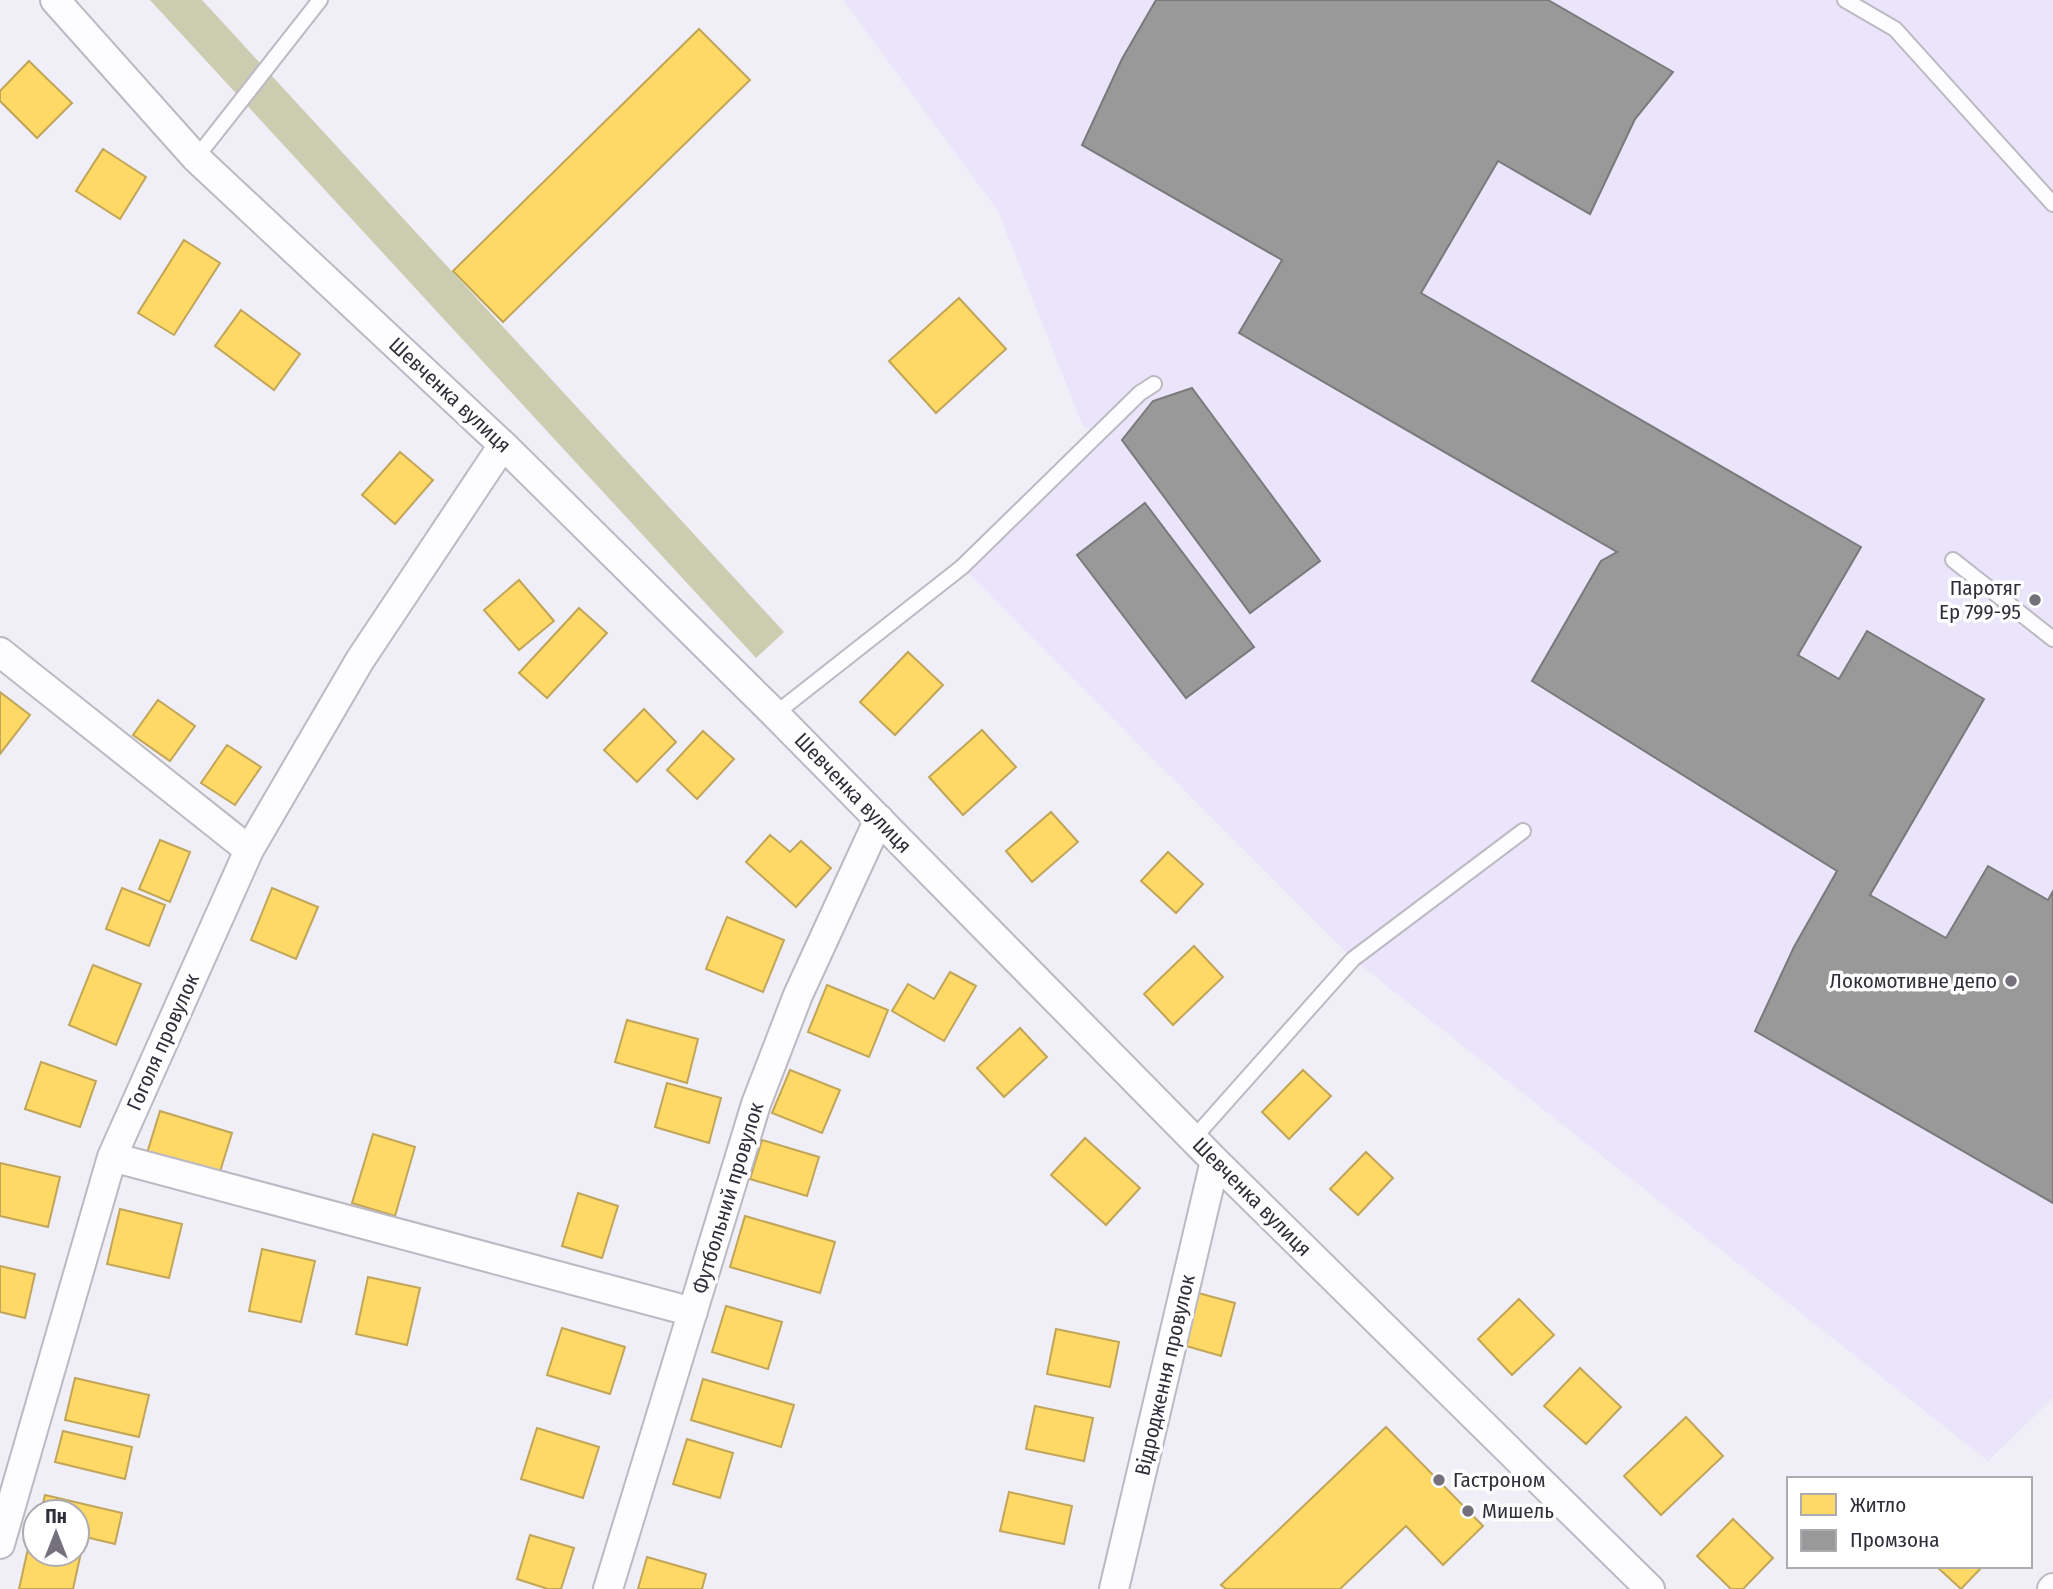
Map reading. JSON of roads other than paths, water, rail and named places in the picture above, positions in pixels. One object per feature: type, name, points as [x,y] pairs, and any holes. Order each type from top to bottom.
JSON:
[{"type":"street","name":"Шевченка вулиця","points":[[55,0],[196,158],[503,445],[775,714],[1215,1161],[1650,1589]]},
{"type":"street","name":"Гоголя провулок","points":[[0,1545],[112,1157],[249,850],[360,660],[503,445]]},
{"type":"street","points":[[0,652],[249,850]]},
{"type":"street","name":"Футбольний провулок","points":[[608,1589],[756,1104],[798,995],[879,819]]},
{"type":"street","points":[[112,1157],[693,1311]]},
{"type":"street","name":"Відродження провулок","points":[[1114,1589],[1215,1161]]},
{"type":"lane","points":[[196,158],[320,0]]},
{"type":"lane","points":[[1845,0],[1895,29],[2053,204]]},
{"type":"lane","points":[[775,714],[962,567],[1140,393],[1154,384]]},
{"type":"lane","points":[[1953,560],[2053,639]]},
{"type":"lane","points":[[1193,1139],[1353,958],[1522,831]]},
{"type":"place","name":"Паротяг Ер 799-95","points":[[2035,600]]},
{"type":"place","name":"Локомотивне депо","points":[[2011,981]]},
{"type":"place","name":"Гастроном","points":[[1439,1480]]},
{"type":"place","name":"Мишель","points":[[1468,1511]]}]
